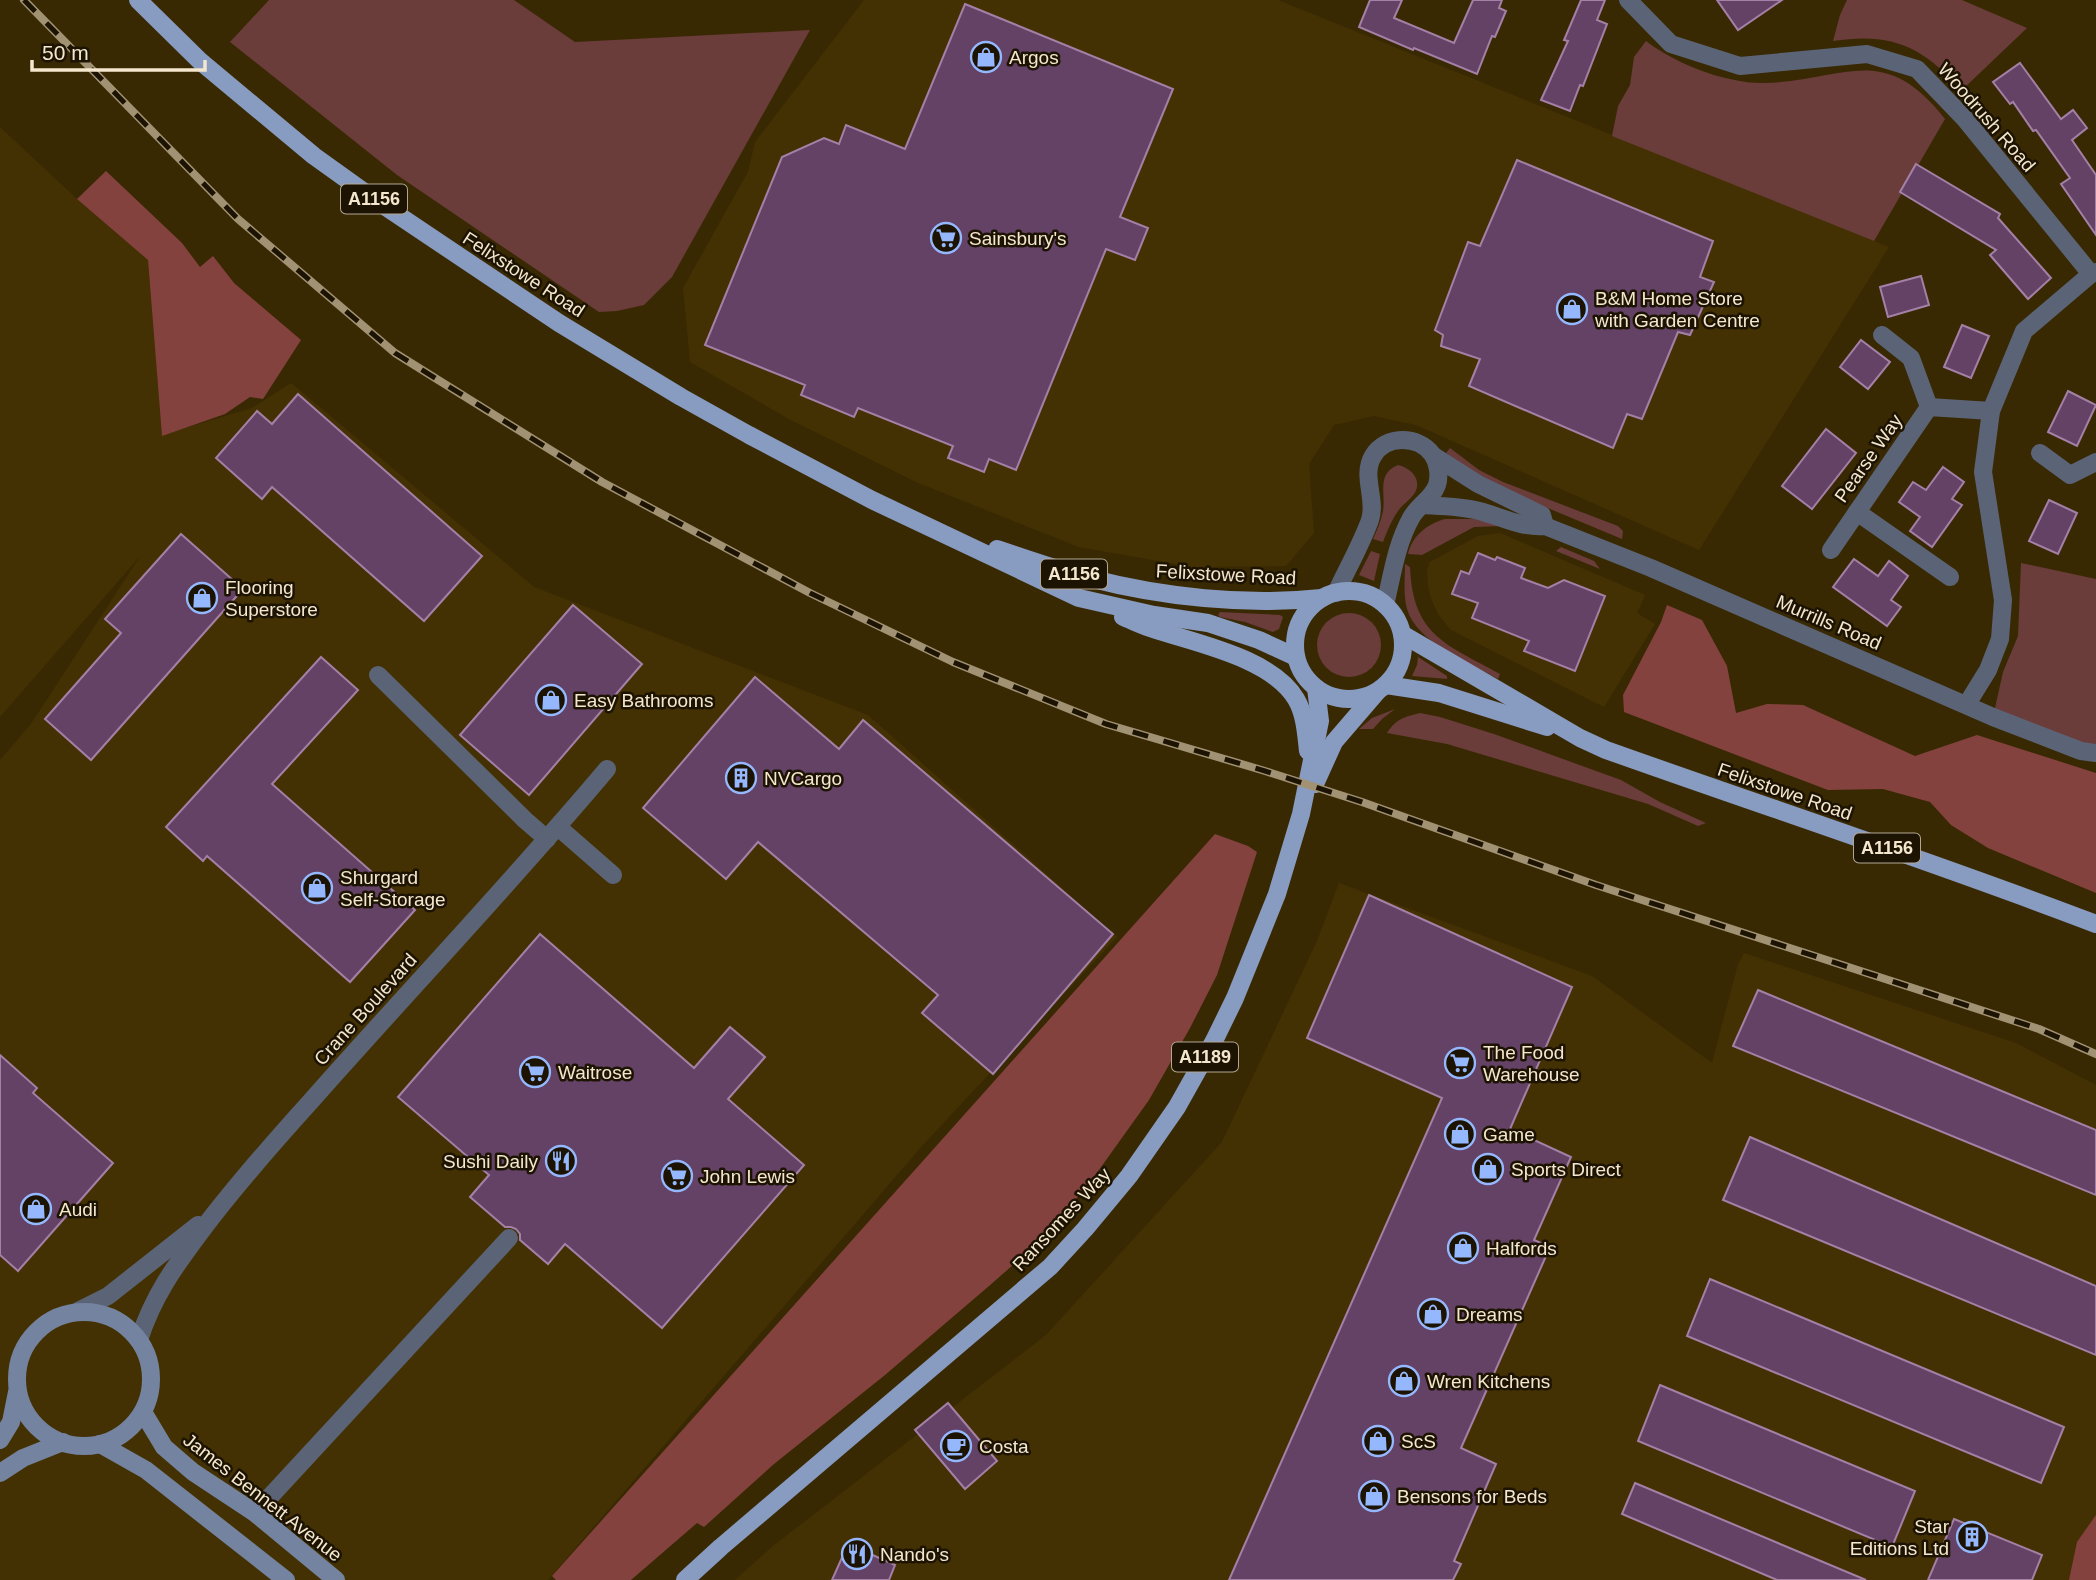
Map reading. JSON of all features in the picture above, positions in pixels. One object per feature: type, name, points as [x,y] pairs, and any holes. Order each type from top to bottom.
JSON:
[{"type":"main road","name":"Felixstowe Road","points":[[138,0],[200,61],[314,156],[559,323],[681,397],[927,527],[1079,598],[1154,615],[1208,623],[1259,640],[1296,657]]},
{"type":"main road","name":"Felixstowe Road","points":[[927,527],[1088,578],[1153,593],[1227,599],[1329,596]]},
{"type":"main road","points":[[1353,592],[1370,596],[1385,605],[1393,614],[1402,634],[1402,652],[1397,670],[1381,688],[1362,698],[1330,696],[1316,688],[1303,674],[1296,657],[1295,640],[1299,624],[1309,609],[1329,596],[1353,592]]},
{"type":"main road","points":[[1079,598],[1150,628],[1237,656],[1269,672],[1291,691],[1304,716],[1311,768]]},
{"type":"main road","name":"Felixstowe Road","points":[[1402,634],[1580,738]]},
{"type":"main road","name":"Ransomes Way","points":[[685,1580],[1050,1267],[1129,1176],[1177,1107],[1214,1041],[1266,922],[1301,814],[1311,768],[1320,721],[1316,688]]},
{"type":"main road","name":"Felixstowe Road","points":[[1381,688],[1439,693],[1580,738],[2096,924]]},
{"type":"main road","name":"Ransomes Way","points":[[1301,814],[1334,742],[1381,688]]},
{"type":"street","name":"Woodrush Road","points":[[1628,0],[1671,44],[1740,66],[1867,54],[1917,69],[1965,120],[2093,273]]},
{"type":"street","points":[[1967,704],[1988,670],[2000,639],[2003,600],[1983,471],[1991,411],[2024,331],[2093,273]]},
{"type":"street","points":[[1882,335],[1911,358],[1929,407]]},
{"type":"street","name":"Pearse Way","points":[[1831,550],[1929,407],[1991,411]]},
{"type":"street","name":"Murrills Road","points":[[1329,596],[1371,517],[1368,470],[1373,456],[1383,445],[1396,440],[1424,444],[1434,456],[1478,484],[1542,515],[1545,526]]},
{"type":"street","points":[[2040,453],[2070,475],[2096,462]]},
{"type":"street","points":[[1385,605],[1402,534],[1413,514],[1432,495],[1438,481],[1434,456]]},
{"type":"street","name":"Murrills Road","points":[[1422,505],[1471,509],[1530,527],[1545,526],[1651,568],[1993,717],[2081,751],[2096,753]]},
{"type":"street","points":[[1857,512],[1950,577]]},
{"type":"street","points":[[378,675],[525,820],[552,833],[613,875]]},
{"type":"street","name":"Crane Boulevard","points":[[139,1339],[156,1296],[169,1274],[217,1210],[339,1068],[607,769]]},
{"type":"street","name":"Crane Boulevard","points":[[78,1311],[108,1296],[217,1210]]},
{"type":"street","points":[[255,1513],[509,1238]]},
{"type":"street","points":[[0,1440],[11,1422],[18,1389],[18,1367],[25,1345],[39,1329],[57,1317],[78,1311],[101,1313],[123,1323],[139,1339],[148,1356],[152,1375],[150,1394],[143,1412],[132,1426],[117,1437],[100,1444],[81,1446],[46,1434],[33,1422],[23,1406],[18,1389]]},
{"type":"street","name":"James Bennett Avenue","points":[[143,1412],[164,1447],[193,1472],[255,1513],[336,1580]]},
{"type":"street","points":[[0,1473],[23,1458],[63,1442]]},
{"type":"street","points":[[100,1444],[146,1470],[286,1580]]},
{"type":"shaded area","points":[[269,0],[514,0],[575,42],[810,30],[672,277],[644,305],[599,312],[397,175],[230,42]]},
{"type":"shaded area","points":[[864,0],[1278,0],[1889,247],[1699,550],[1416,425],[1374,416],[1334,425],[1309,464],[1314,533],[1286,566],[1193,567],[1079,547],[916,482],[789,419],[690,362],[683,288],[748,172],[755,142]]},
{"type":"shaded area","points":[[1847,0],[1962,0],[2027,28],[1962,90],[1933,63],[1905,46],[1873,39],[1833,41]]},
{"type":"shaded area","points":[[1646,41],[1702,71],[1750,82],[1793,81],[1862,71],[1882,72],[1902,80],[1923,95],[1945,119],[1874,241],[1612,136],[1618,106],[1630,85],[1634,57]]},
{"type":"shaded area","points":[[0,127],[148,260],[162,435],[252,408],[291,383],[534,587],[868,715],[1117,937],[922,1146],[548,1580],[0,1580],[0,760],[31,724],[141,555],[0,717]]},
{"type":"shaded area","points":[[106,171],[182,243],[200,267],[213,256],[234,283],[301,340],[263,399],[250,397],[225,414],[162,436],[148,260],[77,199]]},
{"type":"shaded area","points":[[1450,448],[1479,470],[1503,482],[1618,526],[1623,531],[1622,539],[1495,486],[1446,453]]},
{"type":"shaded area","points":[[1398,465],[1415,476],[1417,484],[1412,496],[1389,526],[1383,542],[1373,539],[1383,511],[1384,479],[1391,469]]},
{"type":"shaded area","points":[[1445,519],[1474,519],[1502,526],[1474,527],[1422,555],[1408,554],[1421,532]]},
{"type":"shaded area","points":[[1500,533],[1645,595],[1637,613],[1655,624],[1604,707],[1451,630],[1438,614],[1428,587],[1427,570],[1430,562],[1478,536]]},
{"type":"shaded area","points":[[1561,547],[1594,561],[1600,569],[1556,551]]},
{"type":"shaded area","points":[[1371,551],[1380,554],[1374,581],[1359,575]]},
{"type":"shaded area","points":[[2021,563],[2096,579],[2096,753],[1993,717],[2003,672],[2018,636]]},
{"type":"shaded area","points":[[1405,564],[1410,567],[1418,609],[1426,623],[1449,645],[1500,674],[1498,679],[1445,650],[1421,632],[1412,621],[1405,598]]},
{"type":"shaded area","points":[[1667,605],[1702,620],[1727,666],[1736,713],[1767,704],[1803,705],[1915,756],[1977,735],[2096,773],[2096,893],[1988,848],[1951,825],[1930,802],[1883,789],[1828,790],[1624,712],[1623,695]]},
{"type":"shaded area","points":[[1220,612],[1283,617],[1279,629],[1273,632],[1220,617]]},
{"type":"shaded area","points":[[1349,613],[1361,615],[1372,622],[1379,633],[1379,657],[1372,668],[1361,675],[1349,677],[1337,675],[1326,668],[1319,657],[1317,645],[1319,633],[1326,622],[1337,615]]},
{"type":"shaded area","points":[[1418,657],[1447,676],[1447,679],[1412,676]]},
{"type":"shaded area","points":[[1395,709],[1373,729],[1359,729],[1372,718]]},
{"type":"shaded area","points":[[1420,713],[1494,734],[1621,780],[1706,823],[1698,826],[1648,804],[1447,744],[1387,733],[1401,719]]},
{"type":"shaded area","points":[[1215,834],[1257,852],[1217,975],[1149,1100],[1086,1188],[1022,1257],[885,1375],[774,1464],[704,1527],[697,1523],[631,1580],[556,1580],[552,1576]]},
{"type":"shaded area","points":[[1339,883],[1592,976],[1712,1063],[1738,964],[1744,953],[2016,1043],[2096,1085],[2096,1580],[735,1580],[773,1546],[1046,1335],[1222,1142],[1317,941]]},
{"type":"shaded area","points":[[2096,1515],[2096,1580],[2069,1580],[2077,1542]]},
{"type":"building","points":[[1370,0],[1402,0],[1394,18],[1454,43],[1473,0],[1502,0],[1499,8],[1506,11],[1495,37],[1492,36],[1477,74],[1359,27]]},
{"type":"building","points":[[1581,0],[1605,0],[1597,20],[1607,24],[1583,86],[1580,85],[1570,111],[1541,100],[1568,41],[1564,40]]},
{"type":"building","points":[[1717,0],[1782,0],[1738,30]]},
{"type":"building","name":"Sainsbury's","points":[[965,4],[1173,89],[1120,217],[1148,228],[1135,260],[1106,249],[1016,470],[989,459],[984,472],[948,458],[953,446],[858,408],[854,417],[801,395],[805,385],[705,345],[782,157],[824,138],[839,144],[846,125],[905,149]]},
{"type":"building","points":[[2020,63],[2061,119],[2073,110],[2087,128],[2072,140],[2096,175],[2096,235],[2061,184],[2070,178],[2036,130],[2033,131],[2013,102],[2010,104],[1993,82]]},
{"type":"building","name":"B&M Home Store with Garden Centre","points":[[1517,160],[1713,241],[1700,277],[1714,282],[1690,335],[1678,332],[1642,419],[1627,414],[1613,448],[1469,386],[1480,359],[1441,346],[1443,335],[1435,330],[1468,242],[1480,246]]},
{"type":"building","points":[[1916,164],[2000,214],[1998,218],[2051,278],[2028,299],[1990,255],[1996,250],[1900,192]]},
{"type":"building","points":[[1921,276],[1929,305],[1888,317],[1880,287]]},
{"type":"building","points":[[1962,325],[1989,336],[1971,378],[1944,367]]},
{"type":"building","points":[[1861,340],[1890,362],[1868,389],[1840,367]]},
{"type":"building","points":[[2068,391],[2096,405],[2077,446],[2048,432]]},
{"type":"building","points":[[298,394],[482,556],[424,621],[272,487],[262,499],[216,458],[257,411],[272,424]]},
{"type":"building","points":[[1826,429],[1856,453],[1812,509],[1782,486]]},
{"type":"building","points":[[1943,467],[1964,482],[1952,499],[1962,505],[1932,547],[1910,531],[1920,517],[1899,502],[1913,482],[1926,490]]},
{"type":"building","points":[[2049,500],[2077,513],[2058,554],[2029,541]]},
{"type":"building","points":[[181,534],[243,589],[91,760],[45,719],[121,633],[105,619]]},
{"type":"building","points":[[1478,553],[1525,568],[1521,578],[1548,588],[1564,580],[1605,596],[1575,671],[1524,651],[1529,641],[1472,618],[1478,603],[1452,594],[1461,571],[1469,574]]},
{"type":"building","points":[[1854,559],[1878,576],[1889,561],[1908,576],[1891,600],[1901,607],[1887,626],[1833,587]]},
{"type":"building","name":"Easy Bathrooms","points":[[573,605],[642,664],[529,795],[460,735]]},
{"type":"building","points":[[321,657],[358,690],[272,784],[415,910],[350,982],[207,856],[203,861],[166,827]]},
{"type":"building","points":[[755,677],[839,749],[863,720],[1113,934],[993,1074],[922,1013],[938,995],[758,842],[726,879],[643,808]]},
{"type":"building","points":[[1369,895],[1572,987],[1510,1129],[1571,1157],[1534,1240],[1550,1247],[1461,1448],[1496,1464],[1454,1561],[1461,1564],[1453,1580],[1229,1580],[1442,1098],[1307,1038]]},
{"type":"building","points":[[540,934],[694,1068],[730,1027],[765,1057],[728,1099],[804,1165],[662,1328],[565,1244],[548,1264],[520,1240],[516,1229],[505,1227],[470,1197],[489,1175],[398,1097]]},
{"type":"building","points":[[1758,990],[2096,1130],[2096,1195],[1733,1046]]},
{"type":"building","name":"Audi","points":[[0,1055],[37,1088],[33,1093],[113,1163],[18,1271],[0,1255]]},
{"type":"building","points":[[1750,1137],[2096,1286],[2096,1355],[1723,1200]]},
{"type":"building","points":[[1710,1279],[2064,1427],[2041,1483],[1687,1336]]},
{"type":"building","points":[[1660,1385],[1915,1491],[1892,1547],[1638,1441]]},
{"type":"building","name":"Costa","points":[[948,1403],[997,1461],[965,1489],[915,1430]]},
{"type":"building","points":[[1635,1483],[1866,1580],[1777,1580],[1622,1514]]},
{"type":"building","name":"Star Editions Ltd","points":[[1954,1519],[2042,1555],[2032,1580],[1928,1580]]},
{"type":"building","name":"Nando's","points":[[848,1544],[895,1565],[889,1580],[832,1580]]},
{"type":"railway","points":[[24,0],[238,219],[395,353],[602,482],[810,593],[953,662],[1106,724],[1362,802],[1596,885],[2039,1029],[2096,1054]]},
{"type":"place","name":"Argos","points":[[986,57]]},
{"type":"place","name":"Sainsbury's","points":[[946,238]]},
{"type":"place","name":"B&M Home Store with Garden Centre","points":[[1572,309]]},
{"type":"place","name":"Flooring Superstore","points":[[202,598]]},
{"type":"place","name":"Easy Bathrooms","points":[[551,700]]},
{"type":"place","name":"NVCargo","points":[[741,778]]},
{"type":"place","name":"Shurgard Self-Storage","points":[[317,888]]},
{"type":"place","name":"The Food Warehouse","points":[[1460,1063]]},
{"type":"place","name":"Waitrose","points":[[535,1072]]},
{"type":"place","name":"Game","points":[[1460,1134]]},
{"type":"place","name":"Sushi Daily","points":[[561,1161]]},
{"type":"place","name":"Sports Direct","points":[[1488,1169]]},
{"type":"place","name":"John Lewis","points":[[677,1176]]},
{"type":"place","name":"Audi","points":[[36,1209]]},
{"type":"place","name":"Halfords","points":[[1463,1248]]},
{"type":"place","name":"Dreams","points":[[1433,1314]]},
{"type":"place","name":"Wren Kitchens","points":[[1404,1381]]},
{"type":"place","name":"ScS","points":[[1378,1441]]},
{"type":"place","name":"Costa","points":[[956,1446]]},
{"type":"place","name":"Bensons for Beds","points":[[1374,1496]]},
{"type":"place","name":"Star Editions Ltd","points":[[1972,1537]]},
{"type":"place","name":"Nando's","points":[[857,1554]]}]
